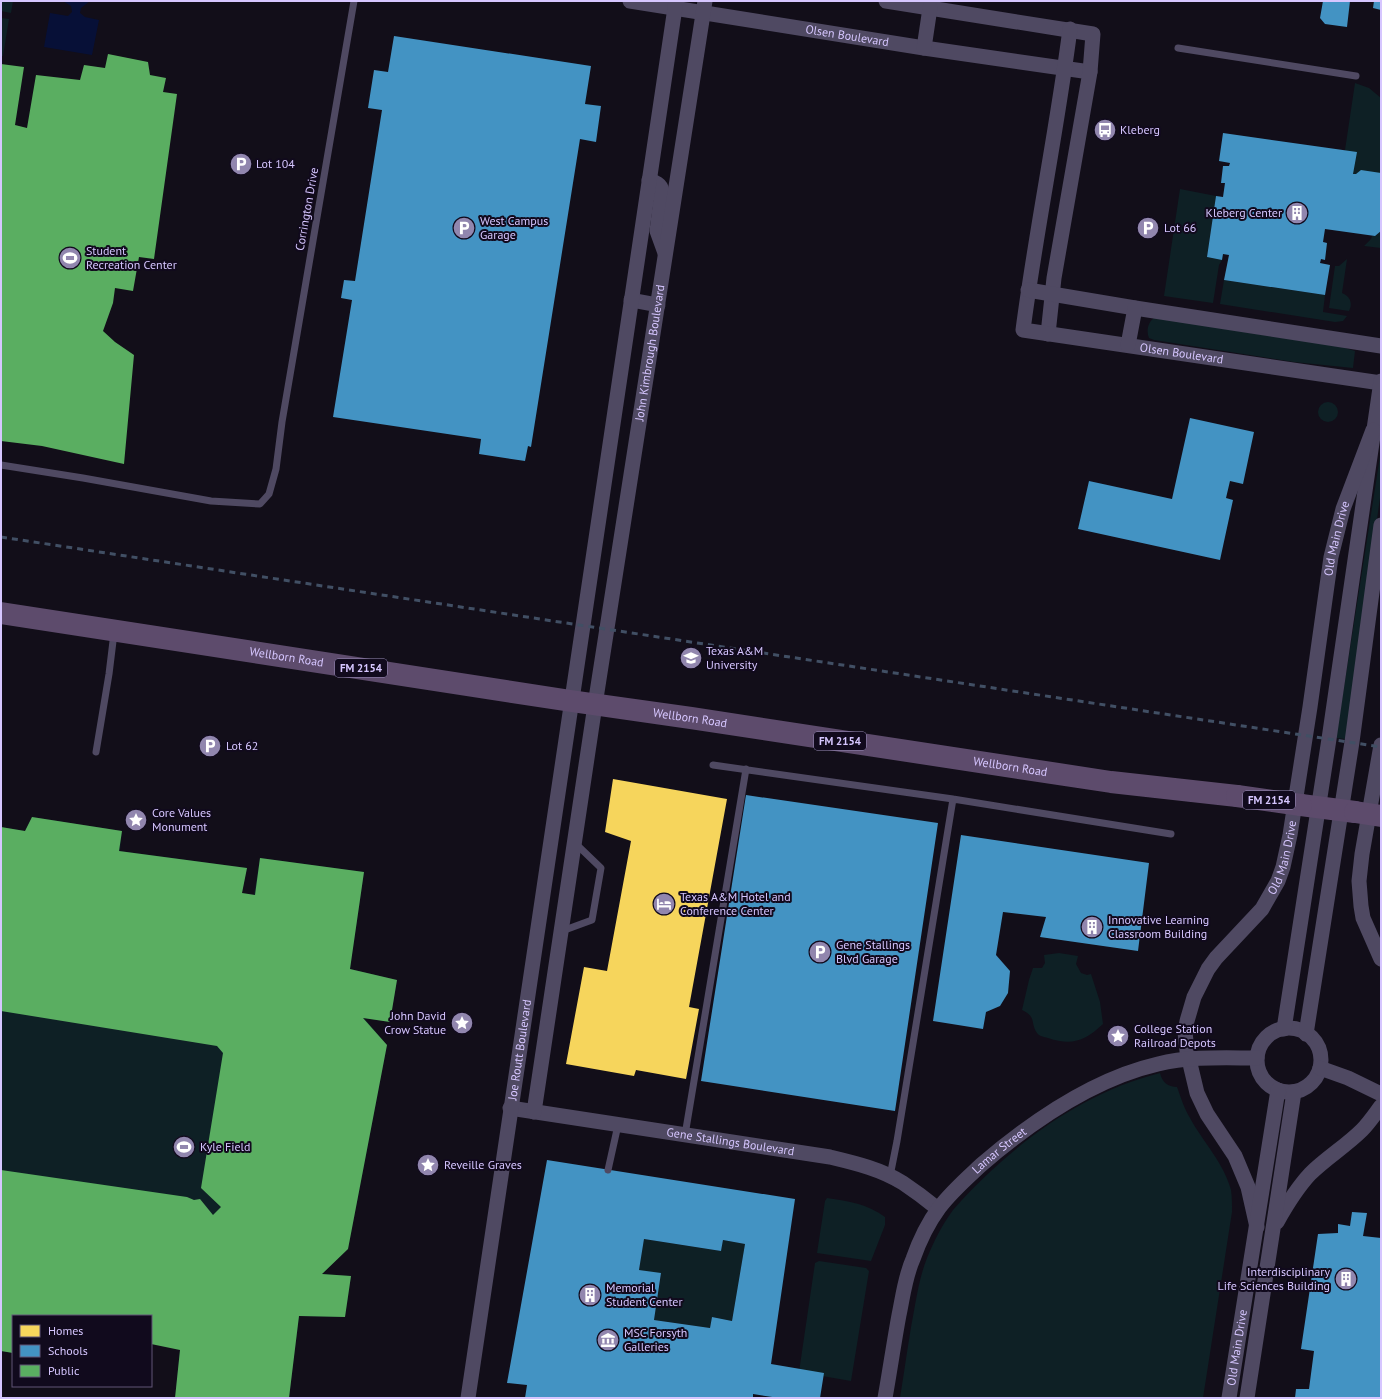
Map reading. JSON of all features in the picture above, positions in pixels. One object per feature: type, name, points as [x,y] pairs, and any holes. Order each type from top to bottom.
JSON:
[{"type":"main road","name":"Wellborn Road","points":[[1,613],[595,705],[691,718],[1111,782],[1237,796],[1381,816]]},
{"type":"street","name":"Olsen Boulevard","points":[[630,1],[704,7],[924,48],[1090,72]]},
{"type":"street","points":[[886,1],[1093,34],[1090,72],[1053,293],[1048,334]]},
{"type":"street","points":[[571,701],[676,5]]},
{"type":"street","name":"John Kimbrough Boulevard","points":[[595,705],[704,7]]},
{"type":"street","points":[[924,48],[930,8]]},
{"type":"street","name":"Olsen Boulevard","points":[[1070,30],[1028,290],[1023,330],[1381,382]]},
{"type":"street","points":[[649,180],[656,182],[662,191],[657,231],[666,254]]},
{"type":"street","points":[[1028,290],[1381,346]]},
{"type":"street","points":[[631,300],[658,305]]},
{"type":"street","points":[[1128,345],[1135,308]]},
{"type":"street","name":"Old Main Drive","points":[[1284,1029],[1309,806],[1329,739],[1381,382]]},
{"type":"street","name":"Old Main Drive","points":[[1257,1227],[1252,1202],[1244,1176],[1235,1156],[1207,1114],[1193,1082],[1188,1060],[1185,1032],[1194,997],[1202,980],[1216,958],[1262,909],[1278,881],[1283,867],[1289,841],[1310,707],[1331,557],[1343,509],[1373,430]]},
{"type":"street","points":[[1306,1034],[1348,811],[1353,735],[1381,525]]},
{"type":"street","name":"Joe Routt Boulevard","points":[[468,1398],[510,1108],[552,839],[571,701]]},
{"type":"street","name":"Joe Routt Boulevard","points":[[534,1112],[595,705]]},
{"type":"street","points":[[1381,745],[1362,854],[1359,881],[1363,918],[1381,959]]},
{"type":"street","points":[[552,839],[575,843]]},
{"type":"street","points":[[537,929],[562,931]]},
{"type":"street","points":[[1284,1029],[1296,1029],[1306,1034],[1314,1041],[1321,1055],[1320,1068],[1316,1077],[1305,1088],[1294,1092],[1282,1092],[1269,1085],[1263,1080],[1257,1065],[1259,1050],[1267,1037],[1284,1029]]},
{"type":"street","name":"Lamar Street","points":[[886,1398],[907,1275],[919,1243],[938,1209],[960,1185],[1010,1140],[1055,1109],[1112,1079],[1159,1063],[1188,1060],[1257,1058]]},
{"type":"street","points":[[1320,1068],[1348,1078],[1381,1094]]},
{"type":"street","name":"Old Main Drive","points":[[1229,1398],[1278,1090]]},
{"type":"street","name":"Old Main Drive","points":[[1247,1398],[1294,1092]]},
{"type":"street","name":"Old Main Drive","points":[[1273,1230],[1284,1210],[1309,1175],[1328,1157],[1361,1131],[1370,1122],[1381,1106]]},
{"type":"street","name":"Gene Stallings Boulevard","points":[[510,1108],[830,1157],[861,1165],[890,1176],[938,1209]]},
{"type":"lane","name":"Corrington Drive","points":[[1,465],[211,501],[260,504],[269,494],[276,469],[282,422],[354,1]]},
{"type":"lane","points":[[1178,48],[1356,76]]},
{"type":"lane","points":[[96,752],[109,674],[114,631]]},
{"type":"lane","points":[[713,765],[953,799],[1171,834]]},
{"type":"lane","points":[[685,1135],[746,769]]},
{"type":"lane","points":[[890,1176],[953,799]]},
{"type":"lane","points":[[562,931],[592,920],[601,868],[575,843]]},
{"type":"lane","points":[[608,1170],[618,1125]]},
{"type":"shaded area","points":[[1,1],[13,1],[11,13],[1,11]]},
{"type":"shaded area","points":[[1,18],[9,19],[3,56],[1,56]]},
{"type":"shaded area","points":[[1355,83],[1369,88],[1381,98],[1381,173],[1353,174],[1345,150]]},
{"type":"shaded area","points":[[1180,189],[1216,196],[1207,257],[1222,260],[1219,265],[1213,303],[1164,296]]},
{"type":"shaded area","points":[[1381,231],[1381,248],[1364,246],[1372,236],[1375,236]]},
{"type":"shaded area","points":[[1347,259],[1342,293],[1350,300],[1351,305],[1349,311],[1329,308],[1335,266],[1339,266]]},
{"type":"shaded area","points":[[1224,280],[1325,295],[1323,312],[1347,316],[1343,321],[1335,322],[1220,304]]},
{"type":"shaded area","points":[[1154,318],[1342,347],[1355,351],[1353,368],[1294,362],[1154,340],[1149,338],[1148,327]]},
{"type":"shaded area","points":[[1328,402],[1335,405],[1338,412],[1335,419],[1328,422],[1321,419],[1318,412],[1321,405]]},
{"type":"shaded area","points":[[1381,450],[1381,491],[1346,739],[1336,738]]},
{"type":"shaded area","name":"Kyle Field","points":[[32,817],[122,831],[120,851],[247,868],[242,893],[254,895],[260,858],[364,872],[350,969],[397,980],[390,1022],[364,1018],[387,1045],[348,1249],[322,1274],[351,1276],[345,1317],[299,1316],[289,1398],[175,1398],[180,1350],[152,1317],[152,1315],[12,1315],[12,1353],[1,1351],[1,827],[25,831]]},
{"type":"shaded area","points":[[1059,953],[1078,956],[1076,964],[1081,973],[1087,975],[1091,974],[1100,1002],[1103,1024],[1084,1038],[1071,1042],[1064,1042],[1039,1035],[1030,1015],[1022,1010],[1033,968],[1042,968],[1045,963],[1044,955]]},
{"type":"shaded area","points":[[1160,1073],[1162,1079],[1166,1083],[1177,1087],[1188,1114],[1218,1162],[1228,1180],[1231,1190],[1232,1212],[1203,1398],[900,1398],[921,1275],[935,1239],[953,1210],[991,1171],[1049,1124],[1091,1099],[1136,1080]]},
{"type":"shaded area","points":[[827,1198],[858,1204],[885,1217],[885,1225],[871,1261],[817,1253],[825,1201]]},
{"type":"shaded area","points":[[644,1239],[721,1251],[723,1240],[745,1244],[732,1321],[712,1317],[710,1328],[654,1320],[661,1274],[639,1270]]},
{"type":"shaded area","points":[[819,1261],[866,1268],[869,1271],[851,1381],[799,1372],[815,1263]]},
{"type":"water","points":[[63,1],[90,1],[81,8],[80,13],[85,17],[99,20],[92,55],[44,47],[50,13],[68,16],[72,12],[71,6]]},
{"type":"building: Homes","name":"Texas A&M Hotel and Conference Center","points":[[613,779],[727,799],[689,1007],[699,1009],[686,1079],[636,1070],[634,1076],[566,1064],[584,967],[607,971],[631,841],[605,832]]},
{"type":"building: Schools","points":[[1323,1],[1350,1],[1347,27],[1325,24],[1320,18]]},
{"type":"building: Schools","points":[[1374,1],[1381,1],[1381,10],[1373,8]]},
{"type":"building: Schools","name":"West Campus Garage","points":[[394,36],[591,66],[585,104],[601,106],[596,142],[580,139],[531,447],[528,446],[525,461],[479,454],[481,439],[333,417],[352,300],[341,298],[344,280],[355,281],[382,110],[368,108],[374,70],[388,72]]},
{"type":"building: Schools","name":"Kleberg Center","points":[[1223,133],[1357,152],[1353,174],[1356,174],[1361,170],[1381,173],[1381,231],[1375,236],[1325,229],[1323,242],[1327,243],[1325,260],[1321,259],[1320,263],[1330,265],[1325,295],[1224,280],[1229,255],[1223,254],[1222,260],[1207,257],[1216,196],[1223,197],[1225,183],[1221,183],[1223,166],[1229,166],[1230,163],[1219,161]]},
{"type":"building: Schools","points":[[1190,418],[1254,432],[1243,484],[1230,481],[1226,498],[1233,500],[1220,560],[1078,529],[1089,481],[1172,499]]},
{"type":"building: Schools","name":"Gene Stallings Blvd Garage","points":[[746,795],[938,823],[895,1111],[701,1081]]},
{"type":"building: Schools","name":"Innovative Learning Classroom Building","points":[[961,835],[1149,863],[1138,951],[1040,937],[1046,917],[1003,912],[996,955],[1010,971],[1008,993],[1000,1006],[986,1012],[983,1029],[933,1021]]},
{"type":"building: Schools","name":"Memorial Student Center","points":[[547,1160],[795,1199],[771,1364],[824,1373],[820,1398],[779,1398],[753,1394],[753,1398],[525,1398],[527,1385],[507,1383]],"holes":[[[644,1239],[721,1251],[723,1240],[745,1244],[732,1321],[712,1317],[710,1328],[654,1320],[661,1273],[639,1270]]]},
{"type":"building: Schools","name":"Interdisciplinary Life Sciences Building","points":[[1352,1212],[1367,1213],[1363,1236],[1381,1238],[1381,1398],[1295,1398],[1296,1389],[1309,1389],[1314,1351],[1301,1349],[1318,1234],[1338,1233],[1338,1224],[1350,1226]]},
{"type":"building: Public","name":"Student Recreation Center","points":[[108,54],[148,62],[150,75],[166,78],[163,92],[177,94],[154,259],[139,257],[133,291],[115,288],[113,303],[103,331],[115,342],[134,355],[124,464],[42,446],[1,441],[1,64],[24,67],[15,125],[27,128],[36,75],[80,80],[84,65],[105,68]]},
{"type":"building: Public","name":"Kyle Field","points":[[32,817],[122,831],[119,851],[247,868],[242,893],[255,895],[260,858],[364,872],[350,969],[397,980],[390,1022],[363,1018],[387,1045],[348,1249],[322,1274],[351,1276],[345,1317],[299,1316],[289,1398],[175,1398],[180,1350],[152,1344],[152,1315],[12,1315],[12,1353],[1,1351],[1,1170],[187,1197],[194,1200],[200,1199],[213,1215],[221,1207],[201,1188],[223,1053],[217,1046],[1,1011],[1,827],[25,831]]},
{"type":"railway","points":[[1,537],[1381,747]]},
{"type":"place","name":"Kleberg","points":[[1105,130]]},
{"type":"place","name":"Lot 104","points":[[241,164]]},
{"type":"place","name":"Kleberg Center","points":[[1297,213]]},
{"type":"place","name":"West Campus Garage","points":[[464,228]]},
{"type":"place","name":"Lot 66","points":[[1148,228]]},
{"type":"place","name":"Student Recreation Center","points":[[70,258]]},
{"type":"place","name":"Texas A&M University","points":[[691,658]]},
{"type":"place","name":"Lot 62","points":[[210,746]]},
{"type":"place","name":"Core Values Monument","points":[[136,820]]},
{"type":"place","name":"Texas A&M Hotel and Conference Center","points":[[664,904]]},
{"type":"place","name":"Innovative Learning Classroom Building","points":[[1092,927]]},
{"type":"place","name":"Gene Stallings Blvd Garage","points":[[820,952]]},
{"type":"place","name":"John David Crow Statue","points":[[462,1023]]},
{"type":"place","name":"College Station Railroad Depots","points":[[1118,1036]]},
{"type":"place","name":"Kyle Field","points":[[184,1147]]},
{"type":"place","name":"Reveille Graves","points":[[428,1165]]},
{"type":"place","name":"Interdisciplinary Life Sciences Building","points":[[1346,1279]]},
{"type":"place","name":"Memorial Student Center","points":[[590,1295]]},
{"type":"place","name":"MSC Forsyth Galleries","points":[[608,1340]]}]
